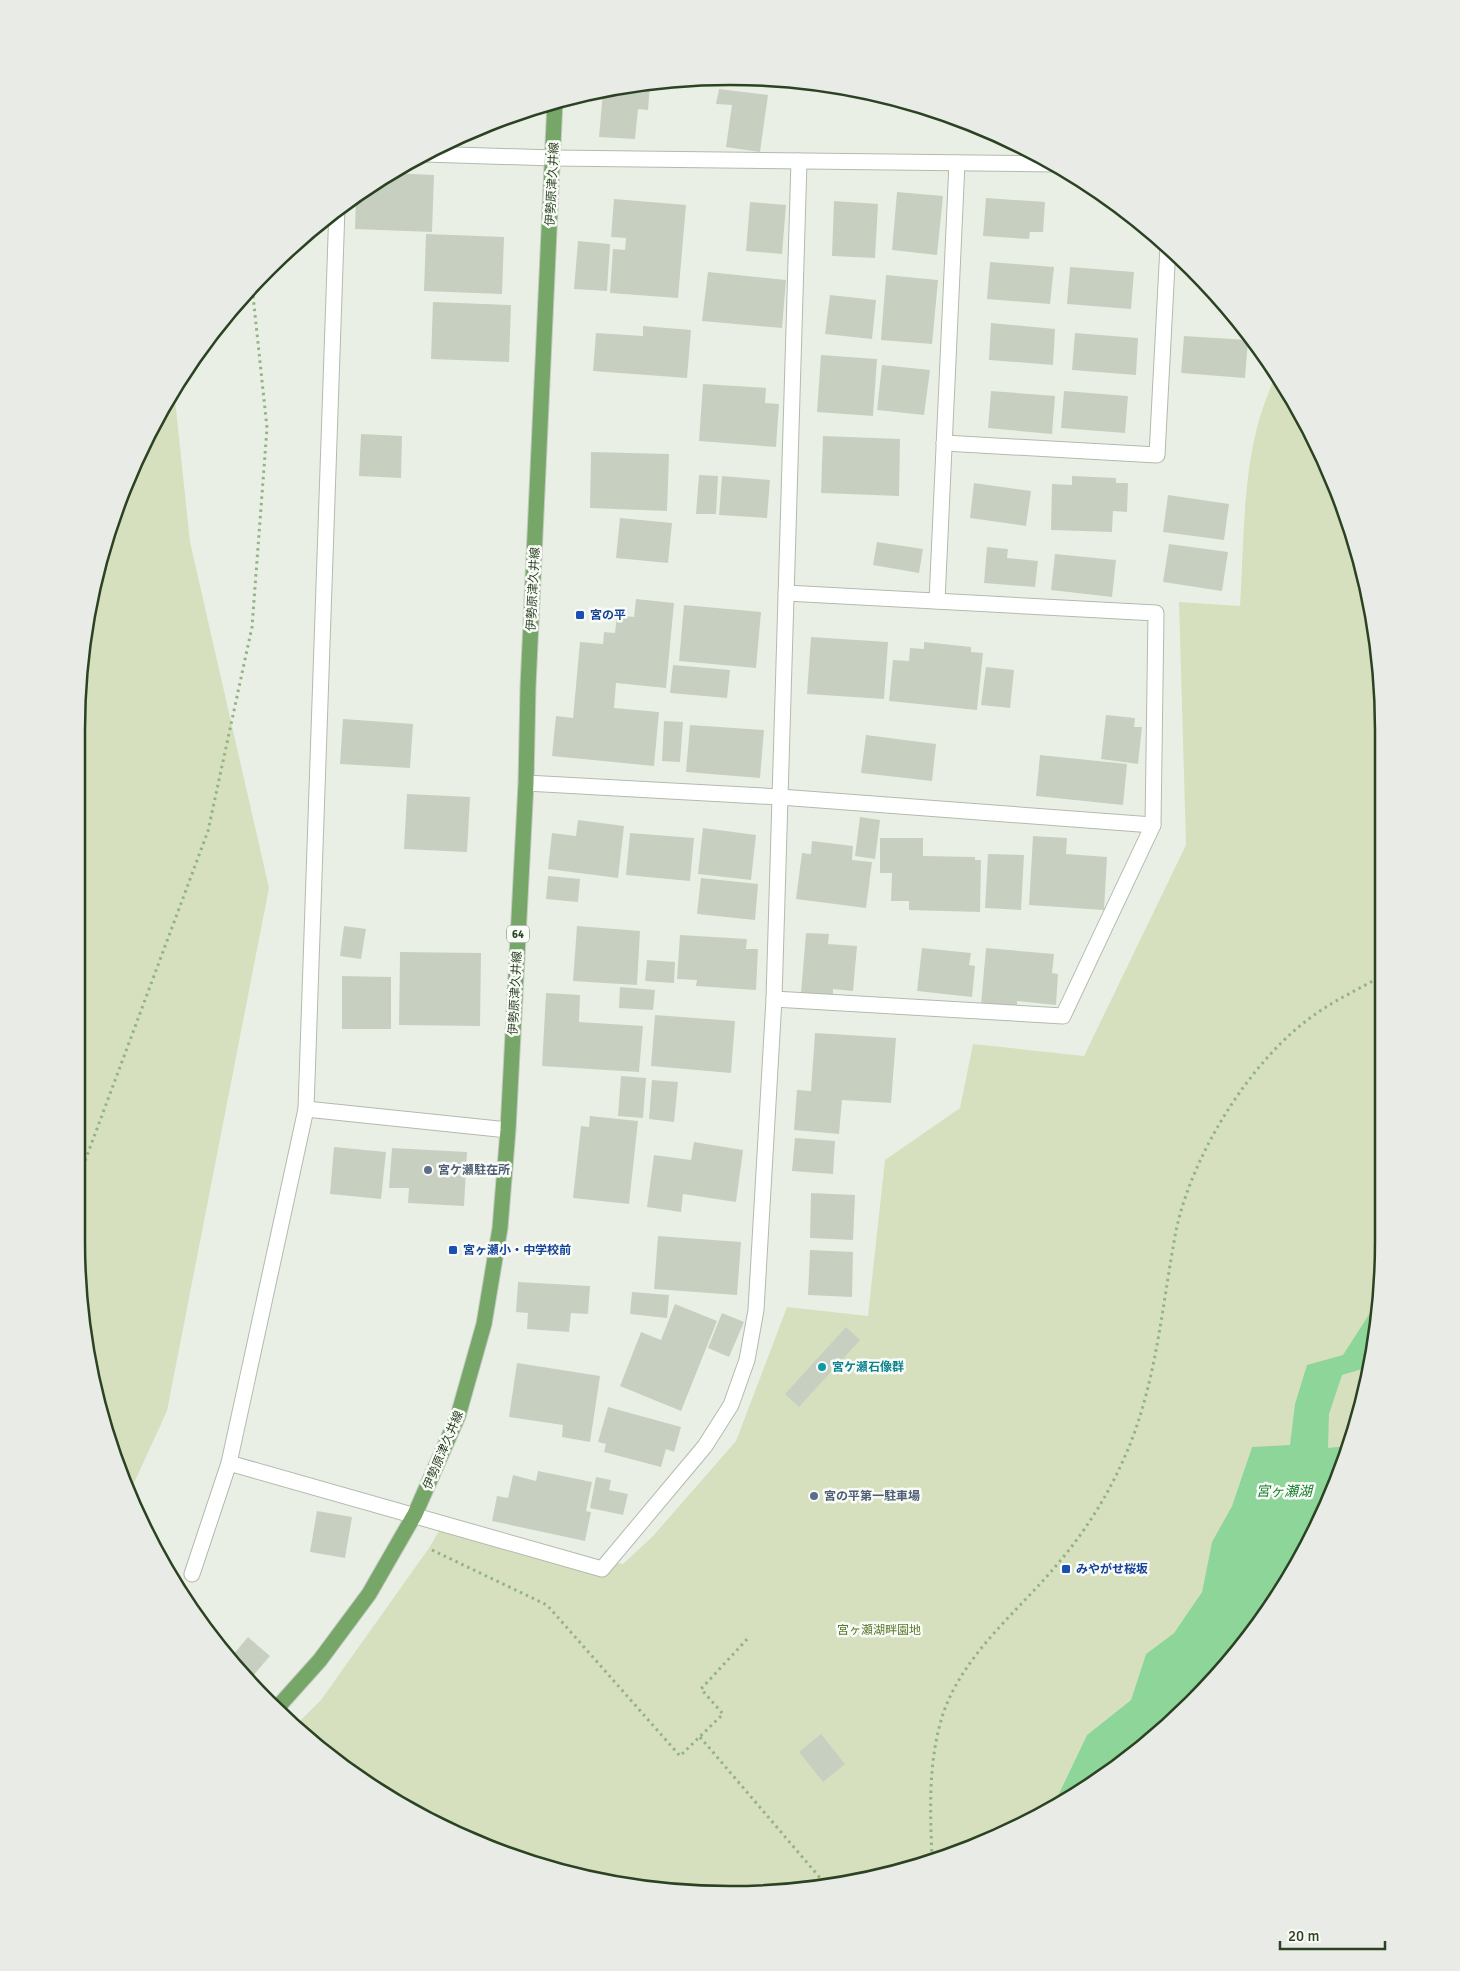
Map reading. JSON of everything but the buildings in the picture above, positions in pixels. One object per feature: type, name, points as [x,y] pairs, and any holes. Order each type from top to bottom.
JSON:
[{"type":"main road","name":"伊勢原津久井線","points":[[281,1704],[320,1660],[370,1594],[415,1514],[458,1416],[484,1324],[500,1228],[508,1130],[526,783],[528,686],[555,109]]},
{"type":"street","points":[[440,154],[553,158],[1038,164]]},
{"type":"street","points":[[229,1463],[415,1514],[602,1569],[705,1446],[731,1405],[746,1360],[756,1310],[774,999],[799,161]]},
{"type":"street","points":[[937,602],[956,163]]},
{"type":"street","points":[[192,1574],[229,1463],[306,1109],[337,218]]},
{"type":"street","points":[[944,443],[1157,455],[1167,257]]},
{"type":"street","points":[[774,999],[1063,1016],[1153,825],[1156,613],[786,594]]},
{"type":"street","points":[[526,783],[780,797],[1153,825]]},
{"type":"street","points":[[306,1109],[508,1130]]},
{"type":"path","points":[[85,1161],[208,830],[252,627],[267,428],[253,296]]},
{"type":"path","points":[[932,1854],[931,1769],[944,1713],[968,1665],[1057,1565],[1091,1518],[1121,1466],[1141,1413],[1155,1360],[1177,1228],[1194,1172],[1216,1127],[1283,1041],[1317,1013],[1375,980]]},
{"type":"path","points":[[429,1548],[547,1605],[680,1756],[723,1714],[701,1689],[749,1637]]},
{"type":"path","points":[[700,1737],[821,1879]]},
{"type":"green space","name":"宮ヶ瀬湖畔園地","points":[[1273,383],[1289,408],[1326,483],[1341,523],[1363,604],[1374,688],[1374,1283],[1363,1367],[1341,1447],[1328,1449],[1252,1447],[1232,1506],[1212,1543],[1202,1592],[1174,1633],[1146,1654],[1131,1700],[1087,1735],[1058,1796],[977,1837],[937,1852],[856,1874],[772,1885],[688,1885],[604,1874],[523,1852],[483,1837],[407,1800],[337,1753],[300,1721],[321,1700],[429,1548],[439,1531],[623,1564],[653,1536],[736,1441],[787,1307],[868,1316],[885,1160],[960,1108],[973,1044],[1084,1056],[1186,845],[1179,602],[1240,606],[1244,519],[1250,461],[1264,405]]},
{"type":"green space","points":[[175,401],[190,542],[269,888],[167,1411],[133,1485],[119,1448],[97,1367],[86,1283],[85,730],[86,688],[91,646],[97,604],[107,563],[134,483]]},
{"type":"water","name":"宮ヶ瀬湖","points":[[1371,1312],[1363,1369],[1342,1375],[1329,1414],[1328,1448],[1341,1448],[1326,1488],[1289,1564],[1242,1634],[1186,1697],[1123,1753],[1058,1796],[1087,1735],[1131,1700],[1146,1654],[1174,1633],[1202,1592],[1212,1542],[1232,1506],[1252,1447],[1290,1445],[1295,1404],[1307,1365],[1343,1355]]},
{"type":"place","name":"宮の平","points":[[580,615]]},
{"type":"place","name":"宮ケ瀬駐在所","points":[[428,1170]]},
{"type":"place","name":"宮ヶ瀬小・中学校前","points":[[453,1250]]},
{"type":"place","name":"宮ケ瀬石像群","points":[[822,1367]]},
{"type":"place","name":"宮の平第一駐車場","points":[[814,1496]]},
{"type":"place","name":"みやがせ桜坂","points":[[1066,1569]]}]
